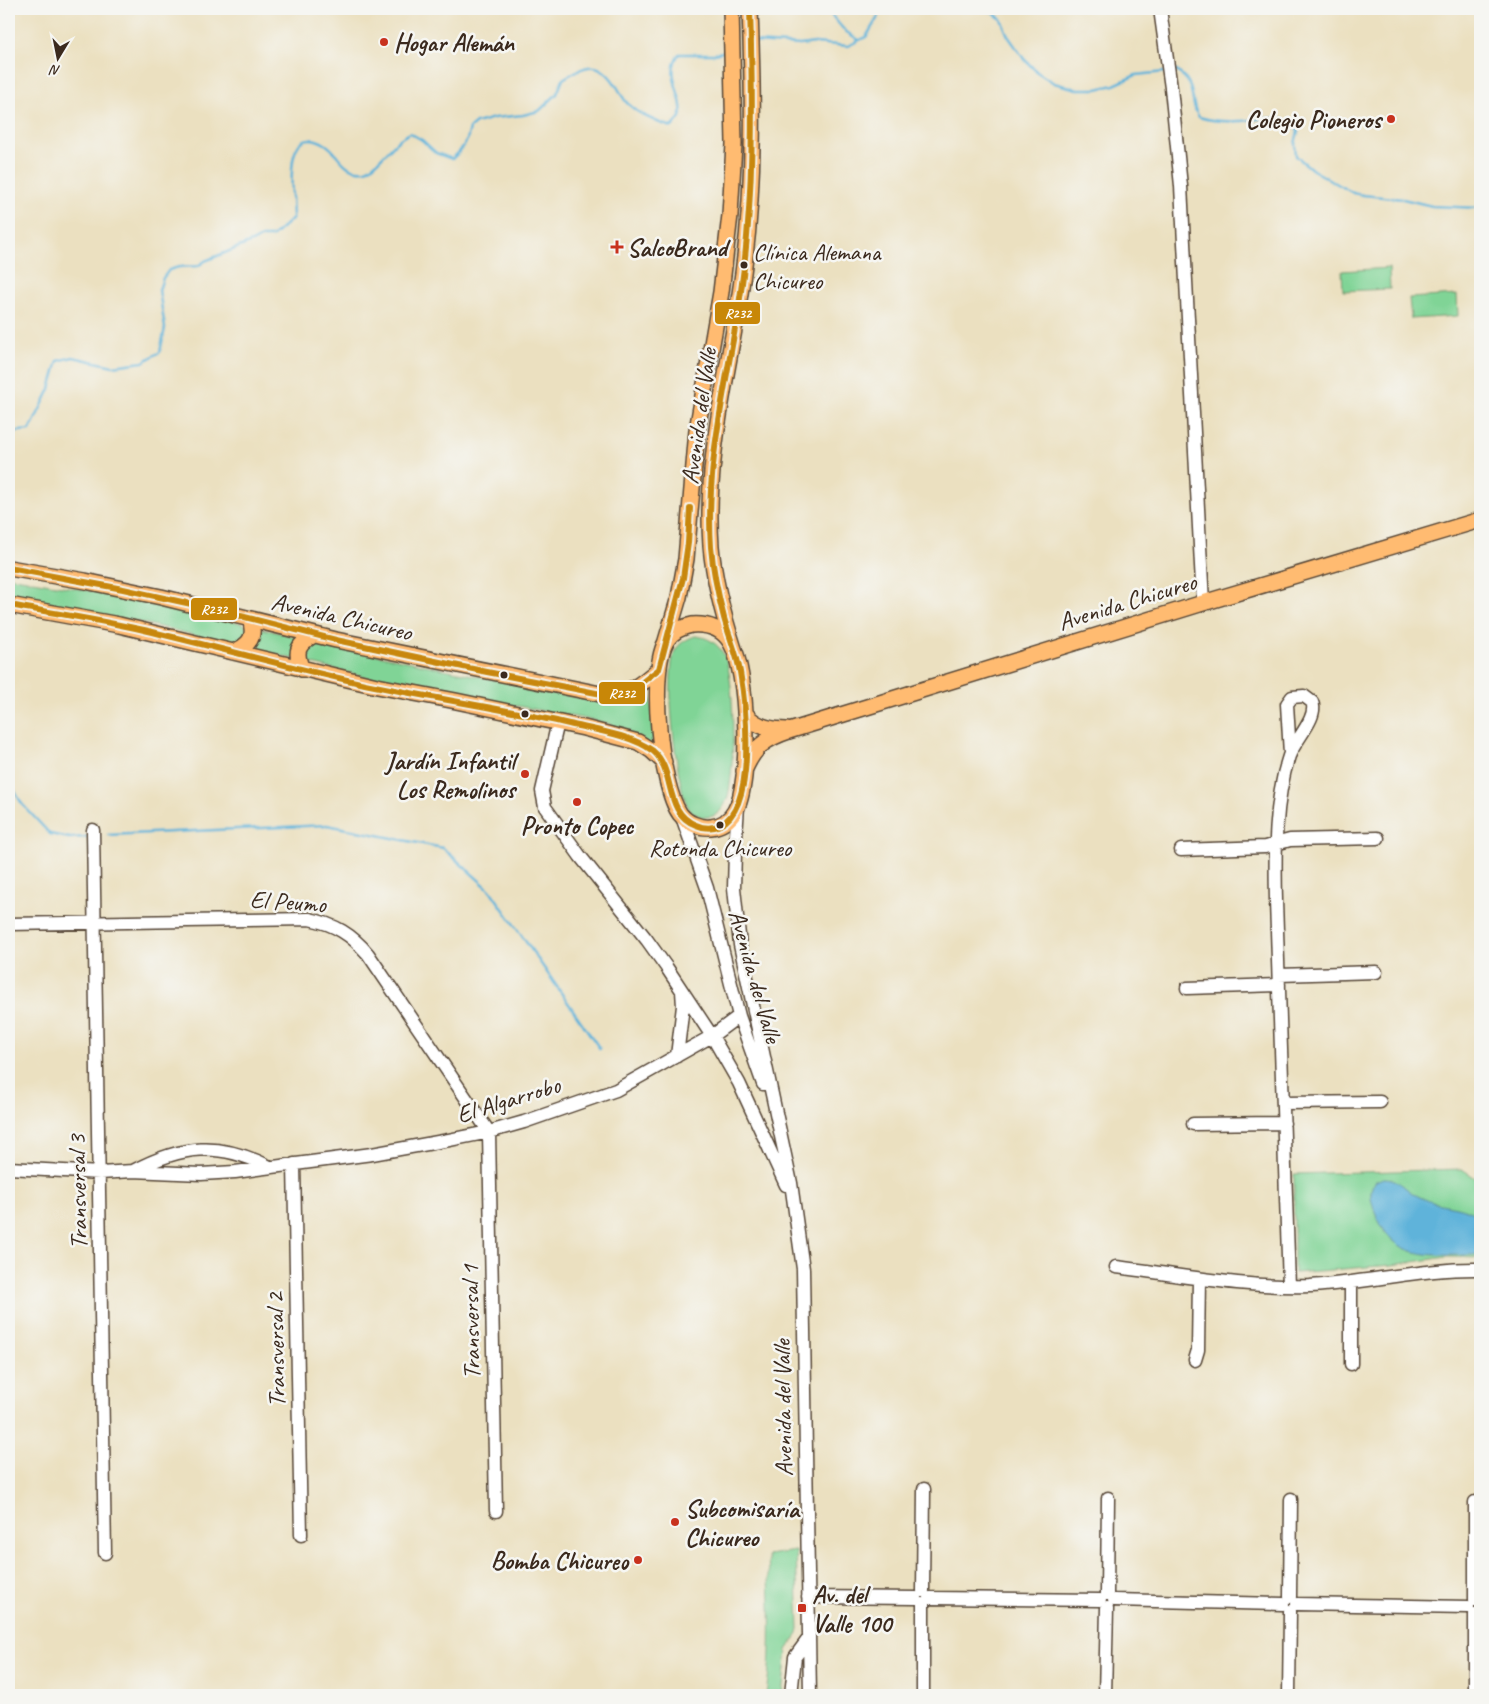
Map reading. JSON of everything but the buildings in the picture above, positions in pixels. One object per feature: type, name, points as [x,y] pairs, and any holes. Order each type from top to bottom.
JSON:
[{"type":"main road","name":"Avenida del Valle","points":[[680,814],[670,789],[664,762],[658,710],[659,669],[686,560],[697,430],[725,264],[733,178],[731,9]]},
{"type":"main road","name":"Avenida del Valle","points":[[744,771],[746,743],[745,713],[740,671],[721,605],[715,576],[711,545],[710,508],[718,428],[741,291],[750,208],[753,117],[750,9]]},
{"type":"main road","name":"Avenida Chicureo","points":[[744,771],[750,757],[760,745],[789,730],[1480,520]]},
{"type":"main road","name":"Avenida Chicureo","points":[[9,568],[123,588],[314,635],[605,696],[618,695],[632,690],[659,669]]},
{"type":"main road","points":[[9,605],[119,625],[377,686],[558,722],[638,742],[664,762]]},
{"type":"main road","points":[[233,652],[245,646],[251,639],[253,630],[250,619]]},
{"type":"main road","points":[[666,641],[679,629],[699,624],[712,627],[722,633],[734,649]]},
{"type":"main road","points":[[302,669],[298,660],[298,651],[302,643],[314,635]]},
{"type":"main road","name":"Avenida Chicureo","points":[[745,713],[754,722],[765,727],[789,730]]},
{"type":"main road","points":[[680,814],[694,825],[712,827],[728,820],[738,806],[744,771]]},
{"type":"street","points":[[1160,9],[1181,186],[1203,603]]},
{"type":"street","points":[[558,722],[542,791],[544,807],[580,856],[647,940],[712,1036],[739,1083],[764,1133],[794,1204]]},
{"type":"street","points":[[1289,1286],[1276,844],[1282,784],[1290,754]]},
{"type":"street","name":"Avenida del Valle","points":[[738,806],[734,870],[737,920],[744,967],[784,1151],[801,1251],[804,1303],[810,1695]]},
{"type":"street","name":"Avenida del Valle","points":[[680,814],[707,888],[739,1016],[770,1102],[784,1151]]},
{"type":"street","name":"Transversal 3","points":[[93,830],[105,1552]]},
{"type":"street","points":[[1181,850],[1265,848],[1290,840],[1378,838]]},
{"type":"street","name":"El Peumo","points":[[9,924],[301,919],[318,921],[342,930],[361,945],[375,963],[489,1132]]},
{"type":"street","points":[[1187,988],[1376,972]]},
{"type":"street","points":[[677,1056],[683,1006],[682,991]]},
{"type":"street","name":"El Algarrobo","points":[[133,1171],[201,1174],[235,1172],[372,1154],[489,1132],[616,1090],[712,1036],[739,1016]]},
{"type":"street","points":[[1283,1103],[1380,1102]]},
{"type":"street","points":[[1193,1124],[1284,1123]]},
{"type":"street","name":"Transversal 1","points":[[489,1132],[496,1511]]},
{"type":"street","points":[[9,1168],[100,1173],[133,1171],[156,1159],[205,1148],[232,1152],[253,1158],[270,1167]]},
{"type":"street","name":"Transversal 2","points":[[294,1164],[301,1536]]},
{"type":"street","points":[[1116,1268],[1237,1284],[1289,1286],[1351,1282],[1424,1272],[1480,1269]]},
{"type":"street","points":[[1195,1360],[1198,1350],[1199,1279]]},
{"type":"street","points":[[1351,1282],[1351,1364]]},
{"type":"street","points":[[923,1695],[924,1489]]},
{"type":"street","points":[[1105,1695],[1108,1498]]},
{"type":"street","points":[[1289,1695],[1291,1499]]},
{"type":"street","points":[[1475,1502],[1475,1695]]},
{"type":"street","points":[[808,1596],[1476,1607]]},
{"type":"street","points":[[791,1695],[795,1657],[809,1638]]},
{"type":"green space","points":[[1389,268],[1390,289],[1343,291],[1342,271]]},
{"type":"green space","points":[[1457,295],[1458,316],[1411,319],[1409,298]]},
{"type":"green space","points":[[9,577],[167,604],[244,624],[249,631],[237,645],[139,622],[9,599]]},
{"type":"green space","points":[[256,627],[301,638],[294,659],[250,648]]},
{"type":"green space","points":[[695,636],[711,641],[723,653],[727,664],[732,702],[733,748],[730,787],[727,799],[721,809],[709,817],[697,815],[687,805],[675,752],[671,704],[672,663],[675,651],[686,640]]},
{"type":"green space","points":[[312,641],[599,702],[613,702],[626,699],[639,694],[650,686],[655,747],[607,723],[370,678],[304,662],[306,646]]},
{"type":"green space","points":[[1462,1169],[1480,1181],[1480,1258],[1447,1257],[1392,1265],[1294,1273],[1294,1174]]},
{"type":"green space","points":[[796,1551],[798,1634],[787,1650],[782,1695],[766,1695],[770,1643],[768,1555]]},
{"type":"water","points":[[1384,1178],[1396,1181],[1429,1201],[1463,1209],[1475,1214],[1480,1219],[1480,1255],[1433,1255],[1419,1253],[1406,1249],[1394,1241],[1384,1230],[1372,1201],[1371,1193],[1375,1181]]},
{"type":"waterway","points":[[826,9],[845,31],[859,40]]},
{"type":"waterway","points":[[755,42],[800,45],[815,43],[848,46],[866,37],[883,9]]},
{"type":"waterway","points":[[988,9],[1001,19],[1008,36],[1024,59],[1037,72],[1054,83],[1077,89],[1097,89],[1114,85],[1136,75],[1165,72]]},
{"type":"waterway","points":[[9,432],[30,430],[50,389],[58,361],[73,357],[113,366],[143,362],[160,352],[165,328],[159,290],[163,278],[169,270],[179,267],[198,266],[205,261],[261,237],[272,237],[293,218],[292,164],[301,142],[311,139],[325,144],[342,162],[357,170],[369,168],[400,139],[410,133],[422,140],[436,153],[452,159],[460,151],[467,140],[470,128],[476,123],[494,118],[539,111],[557,94],[563,79],[591,67],[603,70],[617,86],[626,102],[638,112],[672,127],[680,117],[681,110],[673,70],[679,54],[714,54],[726,51]]},
{"type":"waterway","points":[[1173,71],[1176,70],[1189,83],[1194,108],[1199,117],[1224,121],[1263,118],[1286,121],[1298,131],[1295,144],[1296,156],[1313,170],[1353,193],[1403,199],[1432,206],[1480,208]]},
{"type":"waterway","points":[[9,781],[22,804],[50,834],[69,838],[87,837]]},
{"type":"waterway","points":[[108,835],[327,825],[443,848],[490,890],[600,1049]]},
{"type":"transit line","name":"R232","points":[[9,605],[144,630],[356,682],[516,713],[624,737],[644,745],[660,759],[665,769],[674,801],[686,819],[696,825],[705,827],[720,825],[732,815],[740,798],[746,754],[745,708],[739,665],[724,618],[716,583],[711,547],[710,515],[711,482],[719,418],[741,291],[748,220],[752,115],[750,9]]},
{"type":"transit line","name":"R232","points":[[9,568],[123,589],[205,607],[336,640],[612,696],[632,690],[659,669],[683,578],[690,508]]},
{"type":"place","name":"Hogar Alemán","points":[[384,42]]},
{"type":"place","name":"Colegio Pioneros","points":[[1391,119]]},
{"type":"place","name":"SalcoBrand","points":[[617,247]]},
{"type":"place","name":"Clínica Alemana Chicureo","points":[[744,265]]},
{"type":"place","name":"Jardín Infantil Los Remolinos","points":[[525,774]]},
{"type":"place","name":"Pronto Copec","points":[[577,802]]},
{"type":"place","name":"Rotonda Chicureo","points":[[720,825]]},
{"type":"place","name":"Subcomisaría Chicureo","points":[[675,1522]]},
{"type":"place","name":"Bomba Chicureo","points":[[638,1560]]},
{"type":"place","name":"Av. del Valle 100","points":[[802,1608]]}]
